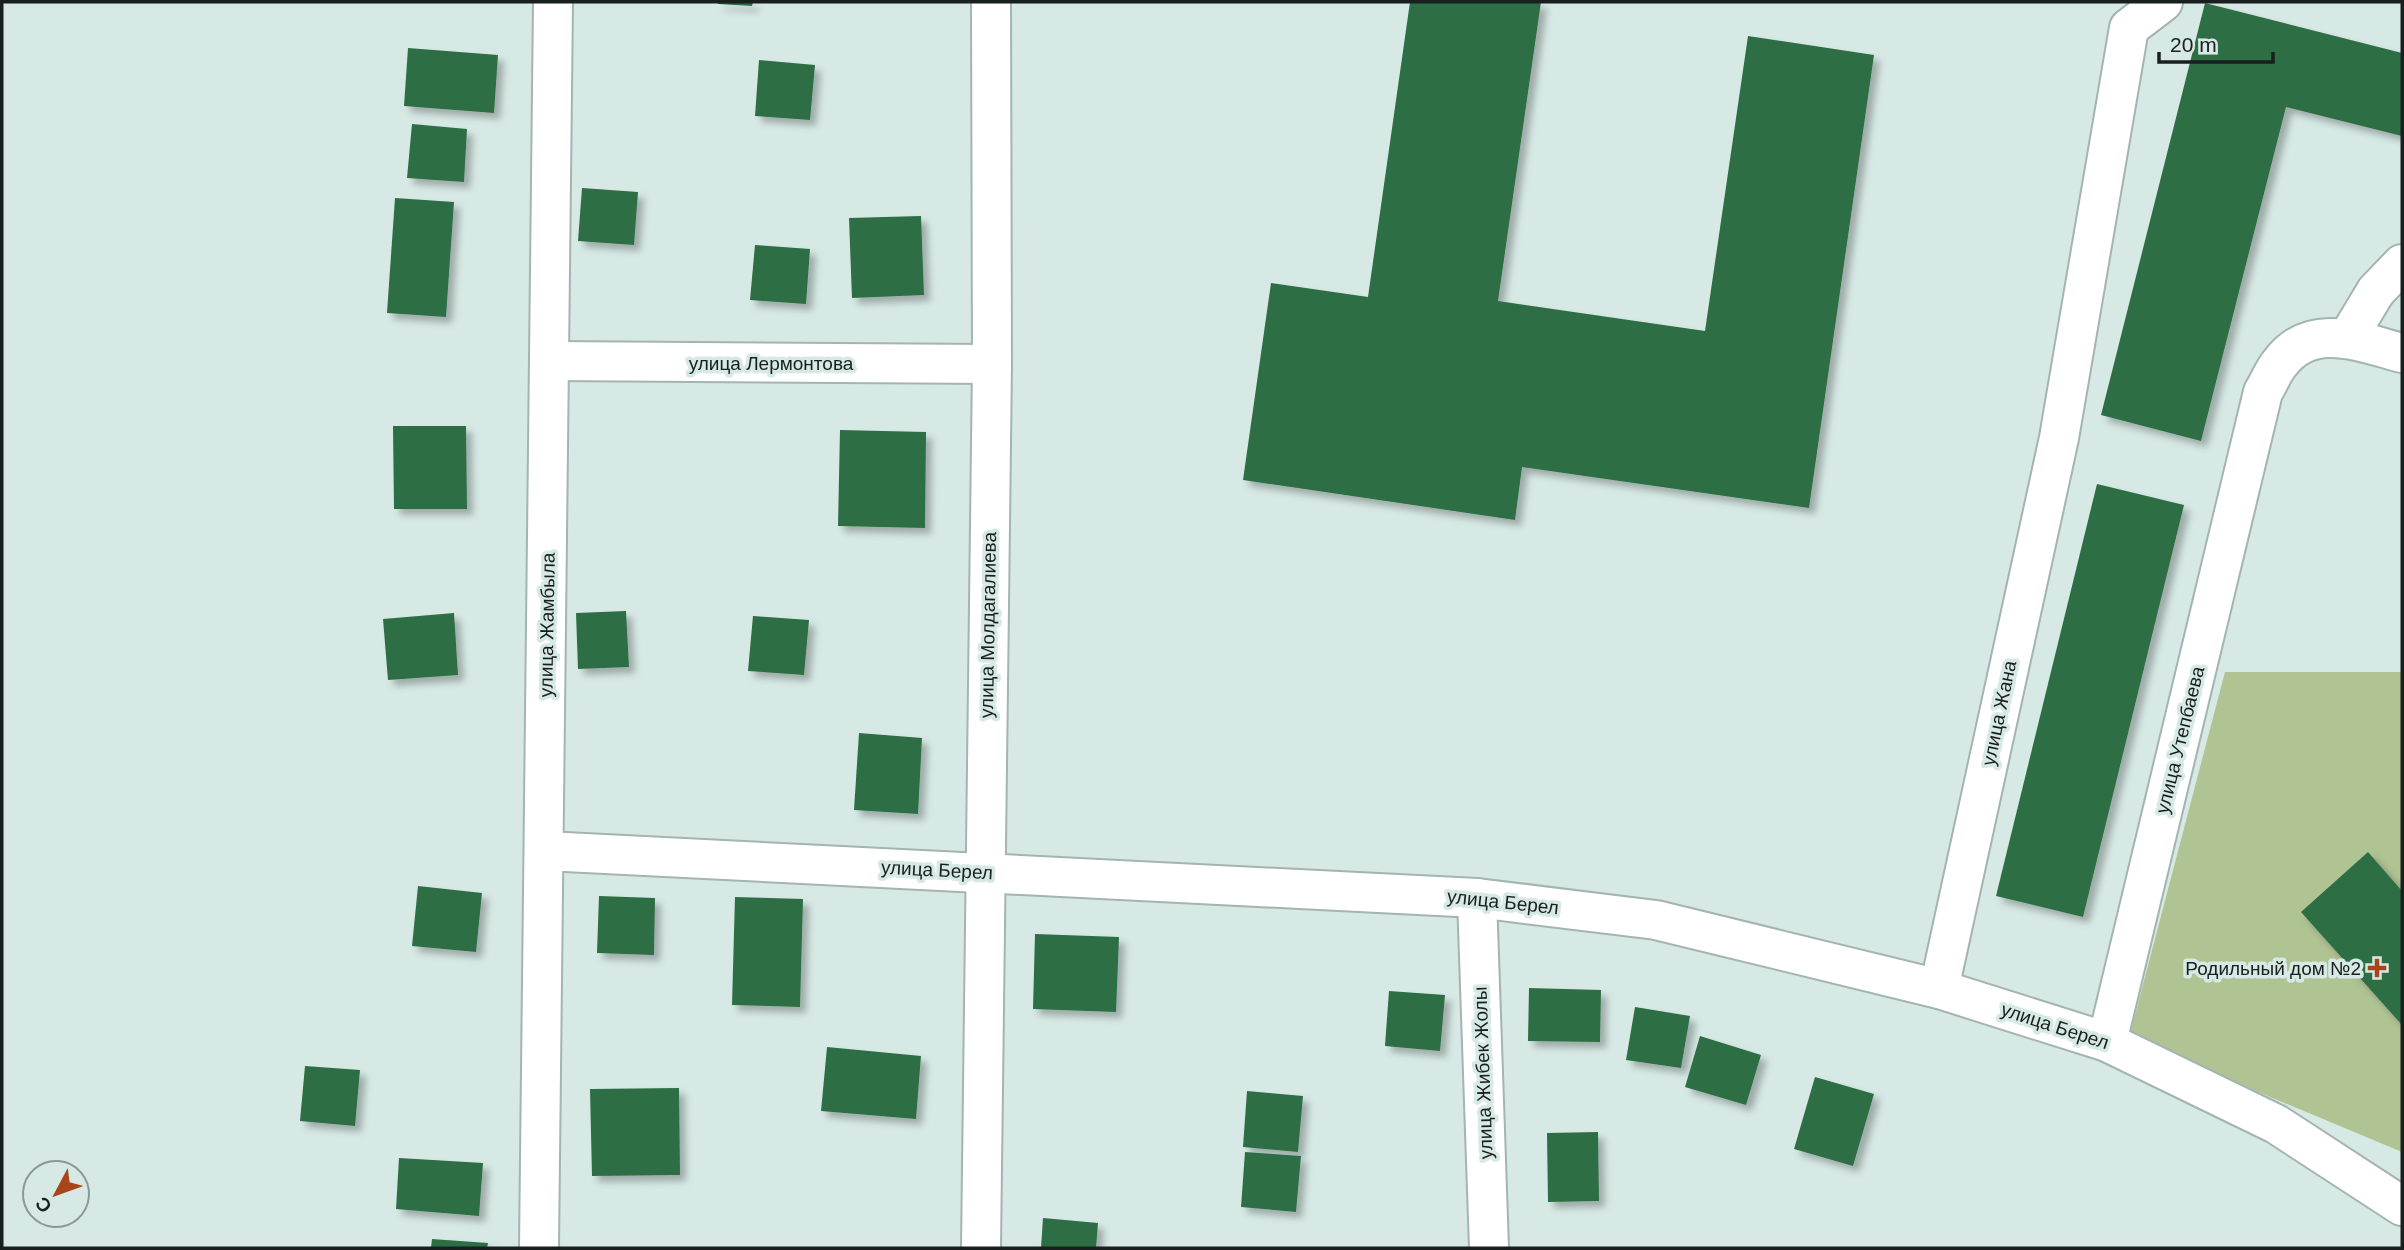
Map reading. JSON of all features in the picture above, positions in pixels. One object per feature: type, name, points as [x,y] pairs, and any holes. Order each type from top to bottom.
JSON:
[{"type":"street","name":"улица Жамбыла","points":[[539,1248],[553,2]]},
{"type":"street","name":"улица Молдагалиева","points":[[981,1248],[992,365],[990,2]]},
{"type":"street","name":"улица Жана","points":[[1939,989],[2059,438],[2129,27],[2163,2]]},
{"type":"street","points":[[2347,339],[2376,291],[2402,264]]},
{"type":"street","name":"улица Утепбаева","points":[[2107,1042],[2263,392],[2280,362],[2302,343],[2320,337],[2347,339],[2402,353]]},
{"type":"street","name":"улица Лермонтова","points":[[550,361],[992,365]]},
{"type":"street","name":"улица Берел","points":[[545,851],[1477,898],[1656,920],[1939,989],[2107,1042],[2276,1124],[2402,1206]]},
{"type":"street","name":"улица Жибек Жолы","points":[[1477,898],[1489,1248]]},
{"type":"green space","points":[[2225,672],[2402,672],[2402,1152],[2129,1038]]},
{"type":"building","points":[[718,2],[753,2],[752,6]]},
{"type":"building","points":[[1410,2],[1541,2],[1498,301],[1705,331],[1748,36],[1874,55],[1809,508],[1522,467],[1515,520],[1243,480],[1271,283],[1368,297]]},
{"type":"building","points":[[2205,3],[2402,53],[2402,136],[2286,107],[2201,441],[2101,415]]},
{"type":"building","points":[[408,48],[498,55],[494,113],[404,106]]},
{"type":"building","points":[[759,60],[815,65],[810,120],[755,116]]},
{"type":"building","points":[[412,124],[467,129],[464,182],[407,178]]},
{"type":"building","points":[[582,188],[638,192],[634,245],[578,241]]},
{"type":"building","points":[[395,198],[454,202],[446,317],[387,313]]},
{"type":"building","points":[[921,216],[924,295],[852,298],[849,218]]},
{"type":"building","points":[[755,245],[810,249],[806,304],[750,300]]},
{"type":"building","points":[[393,426],[466,426],[467,509],[394,509]]},
{"type":"building","points":[[840,430],[926,432],[925,528],[838,526]]},
{"type":"building","points":[[2097,484],[2184,505],[2083,917],[1996,896]]},
{"type":"building","points":[[626,611],[629,667],[578,669],[576,613]]},
{"type":"building","points":[[454,613],[458,675],[388,680],[383,619]]},
{"type":"building","points":[[753,616],[809,620],[804,675],[748,671]]},
{"type":"building","points":[[859,733],[922,738],[918,814],[854,810]]},
{"type":"building","name":"Родильный дом №2","points":[[2368,852],[2402,891],[2402,1025],[2301,912]]},
{"type":"building","points":[[418,886],[482,893],[476,952],[412,946]]},
{"type":"building","points":[[599,896],[655,898],[654,955],[597,953]]},
{"type":"building","points":[[735,897],[803,899],[800,1007],[732,1005]]},
{"type":"building","points":[[1035,934],[1119,937],[1116,1012],[1033,1009]]},
{"type":"building","points":[[1529,988],[1601,990],[1600,1042],[1528,1041]]},
{"type":"building","points":[[1389,991],[1445,995],[1440,1051],[1385,1046]]},
{"type":"building","points":[[1635,1007],[1690,1016],[1681,1068],[1626,1060]]},
{"type":"building","points":[[1700,1036],[1761,1055],[1746,1105],[1685,1087]]},
{"type":"building","points":[[827,1047],[921,1056],[916,1119],[821,1111]]},
{"type":"building","points":[[305,1066],[360,1070],[355,1126],[300,1121]]},
{"type":"building","points":[[1815,1077],[1874,1094],[1853,1166],[1794,1149]]},
{"type":"building","points":[[679,1088],[680,1175],[592,1176],[590,1089]]},
{"type":"building","points":[[1247,1091],[1303,1096],[1298,1152],[1243,1147]]},
{"type":"building","points":[[1598,1132],[1599,1201],[1548,1202],[1547,1133]]},
{"type":"building","points":[[1245,1152],[1301,1156],[1296,1212],[1241,1207]]},
{"type":"building","points":[[399,1158],[483,1163],[479,1216],[396,1209]]},
{"type":"building","points":[[1043,1218],[1098,1223],[1096,1248],[1041,1248]]},
{"type":"building","points":[[432,1239],[488,1243],[487,1248],[431,1248]]},
{"type":"place","name":"Родильный дом №2","points":[[2377,968]]}]
